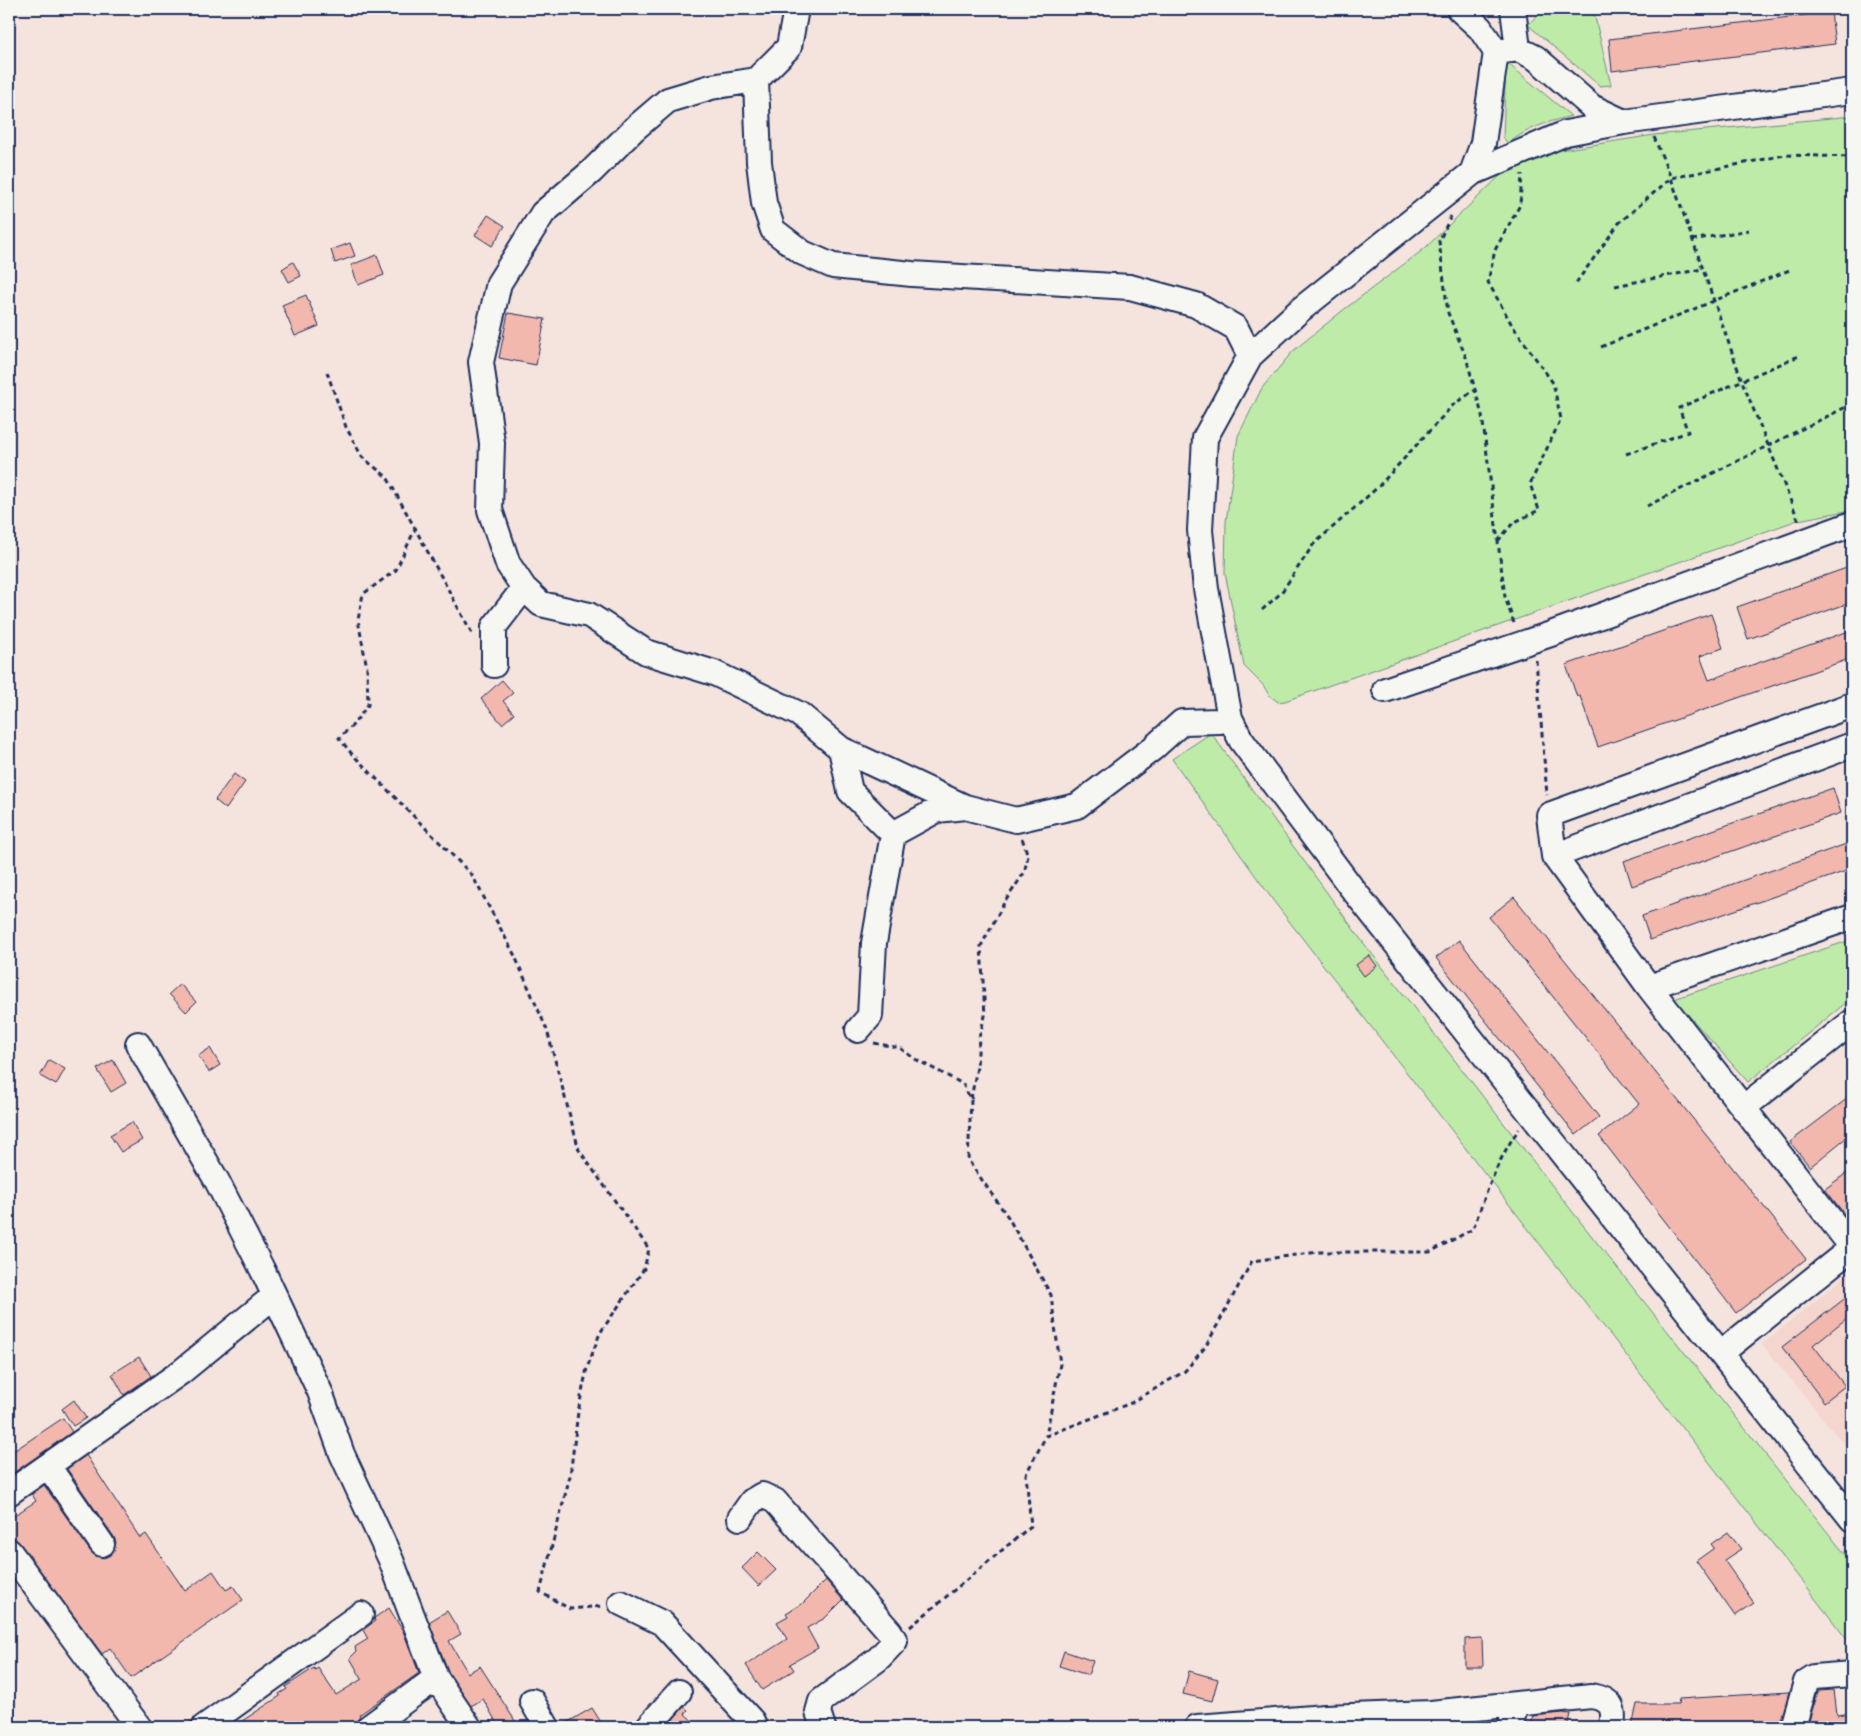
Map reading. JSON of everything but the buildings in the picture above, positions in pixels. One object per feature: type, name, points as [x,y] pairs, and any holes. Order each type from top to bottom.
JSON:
[{"type":"street","points":[[796,9],[789,47],[756,80],[711,87],[668,100],[634,128],[591,172],[543,213],[498,283],[481,362],[492,443],[490,510],[508,564],[524,588],[541,604],[589,615],[646,652],[714,673],[799,714],[841,749],[965,807],[1016,820],[1077,806],[1152,749],[1182,722],[1220,721],[1230,718]]},
{"type":"street","points":[[1459,9],[1507,50],[1536,58],[1592,107],[1624,122]]},
{"type":"street","points":[[1472,173],[1483,143],[1507,50],[1513,9]]},
{"type":"street","points":[[756,80],[759,162],[764,203],[773,230],[803,253],[833,266],[903,274],[1130,287],[1196,306],[1236,328],[1250,356]]},
{"type":"street","points":[[1852,91],[1624,122],[1566,133],[1472,173],[1300,310],[1250,356],[1205,438],[1200,530],[1206,589],[1230,718],[1241,740],[1294,812],[1530,1113],[1852,1519]]},
{"type":"street","points":[[1386,690],[1521,644],[1852,524]]},
{"type":"street","points":[[494,660],[494,627],[524,588]]},
{"type":"street","points":[[1721,1353],[1852,1247],[1649,987],[1554,856],[1549,815],[1852,704]]},
{"type":"street","points":[[1554,856],[1852,745]]},
{"type":"street","points":[[841,749],[850,791],[893,834]]},
{"type":"street","points":[[893,834],[937,810],[965,807]]},
{"type":"street","points":[[858,1030],[870,1016],[874,943],[893,834]]},
{"type":"street","points":[[1649,987],[1852,918]]},
{"type":"street","points":[[1743,1108],[1852,1022]]},
{"type":"street","points":[[138,1044],[217,1181],[274,1296],[320,1392],[342,1454],[391,1560],[436,1678],[469,1727]]},
{"type":"street","points":[[9,1493],[182,1372],[274,1296]]},
{"type":"street","points":[[48,1466],[102,1544]]},
{"type":"street","points":[[740,1518],[752,1501],[762,1495],[775,1501],[890,1632],[895,1641],[878,1659],[821,1700],[818,1712],[823,1727]]},
{"type":"street","points":[[9,1551],[139,1727]]},
{"type":"street","points":[[621,1604],[662,1623],[752,1721],[755,1727]]},
{"type":"street","points":[[204,1727],[361,1614]]},
{"type":"street","points":[[1793,1727],[1806,1682],[1814,1677],[1852,1674]]},
{"type":"street","points":[[369,1727],[436,1678]]},
{"type":"street","points":[[648,1727],[678,1692]]},
{"type":"street","points":[[1197,1727],[1513,1716],[1591,1696],[1603,1697],[1611,1704],[1614,1716],[1612,1727]]},
{"type":"street","points":[[532,1701],[547,1727]]},
{"type":"path","points":[[1654,135],[1671,178],[1742,381],[1798,520]]},
{"type":"path","points":[[1498,541],[1513,523],[1539,510],[1530,484],[1561,419],[1553,383],[1512,325],[1488,282],[1495,250],[1520,206],[1523,168],[1533,146]]},
{"type":"path","points":[[1576,283],[1619,223],[1671,178],[1785,155],[1852,156]]},
{"type":"path","points":[[1456,207],[1439,241],[1448,313],[1466,357],[1482,415],[1505,597],[1521,644],[1538,661],[1549,815]]},
{"type":"path","points":[[1692,240],[1749,230]]},
{"type":"path","points":[[1615,286],[1702,269]]},
{"type":"path","points":[[1601,347],[1792,269]]},
{"type":"path","points":[[1626,454],[1688,432],[1679,408],[1801,355]]},
{"type":"path","points":[[327,372],[346,427],[362,457],[387,477],[473,634],[494,660]]},
{"type":"path","points":[[1262,610],[1281,593],[1313,544],[1378,487],[1454,404],[1475,390]]},
{"type":"path","points":[[1647,506],[1852,404]]},
{"type":"path","points":[[416,528],[396,570],[363,594],[358,620],[367,668],[368,705],[352,726],[339,738],[351,753],[472,874],[514,954],[547,1030],[579,1150],[649,1249],[644,1269],[600,1333],[587,1368],[578,1412],[570,1476],[540,1592],[570,1609],[621,1604]]},
{"type":"path","points":[[895,1641],[1031,1526],[1026,1474],[1046,1436],[1060,1364],[1051,1295],[1008,1217],[968,1160],[971,1100],[977,1067],[979,1036],[985,1016],[980,946],[1004,903],[1024,873],[1028,856],[1016,820]]},
{"type":"path","points":[[900,1048],[915,1059],[963,1084],[971,1100]]},
{"type":"path","points":[[1046,1436],[1131,1403],[1185,1371],[1206,1346],[1252,1261],[1318,1252],[1430,1252],[1473,1229],[1490,1180],[1504,1152],[1530,1113]]},
{"type":"shaded area","points":[[1852,1271],[1852,1454],[1762,1344]]},
{"type":"green space","points":[[1543,9],[1593,9],[1611,85],[1600,86],[1528,25]]},
{"type":"green space","points":[[1506,62],[1571,116],[1530,130],[1508,144],[1503,137]]},
{"type":"green space","points":[[1852,116],[1852,510],[1798,520],[1285,701],[1278,702],[1269,695],[1263,685],[1244,666],[1225,573],[1226,522],[1238,436],[1262,388],[1293,351],[1424,249],[1504,172],[1529,155],[1654,135]]},
{"type":"green space","points":[[1211,733],[1362,941],[1575,1215],[1852,1563],[1852,1646],[1275,903],[1172,759]]},
{"type":"green space","points":[[1848,941],[1852,947],[1852,998],[1748,1082],[1674,999]]}]
